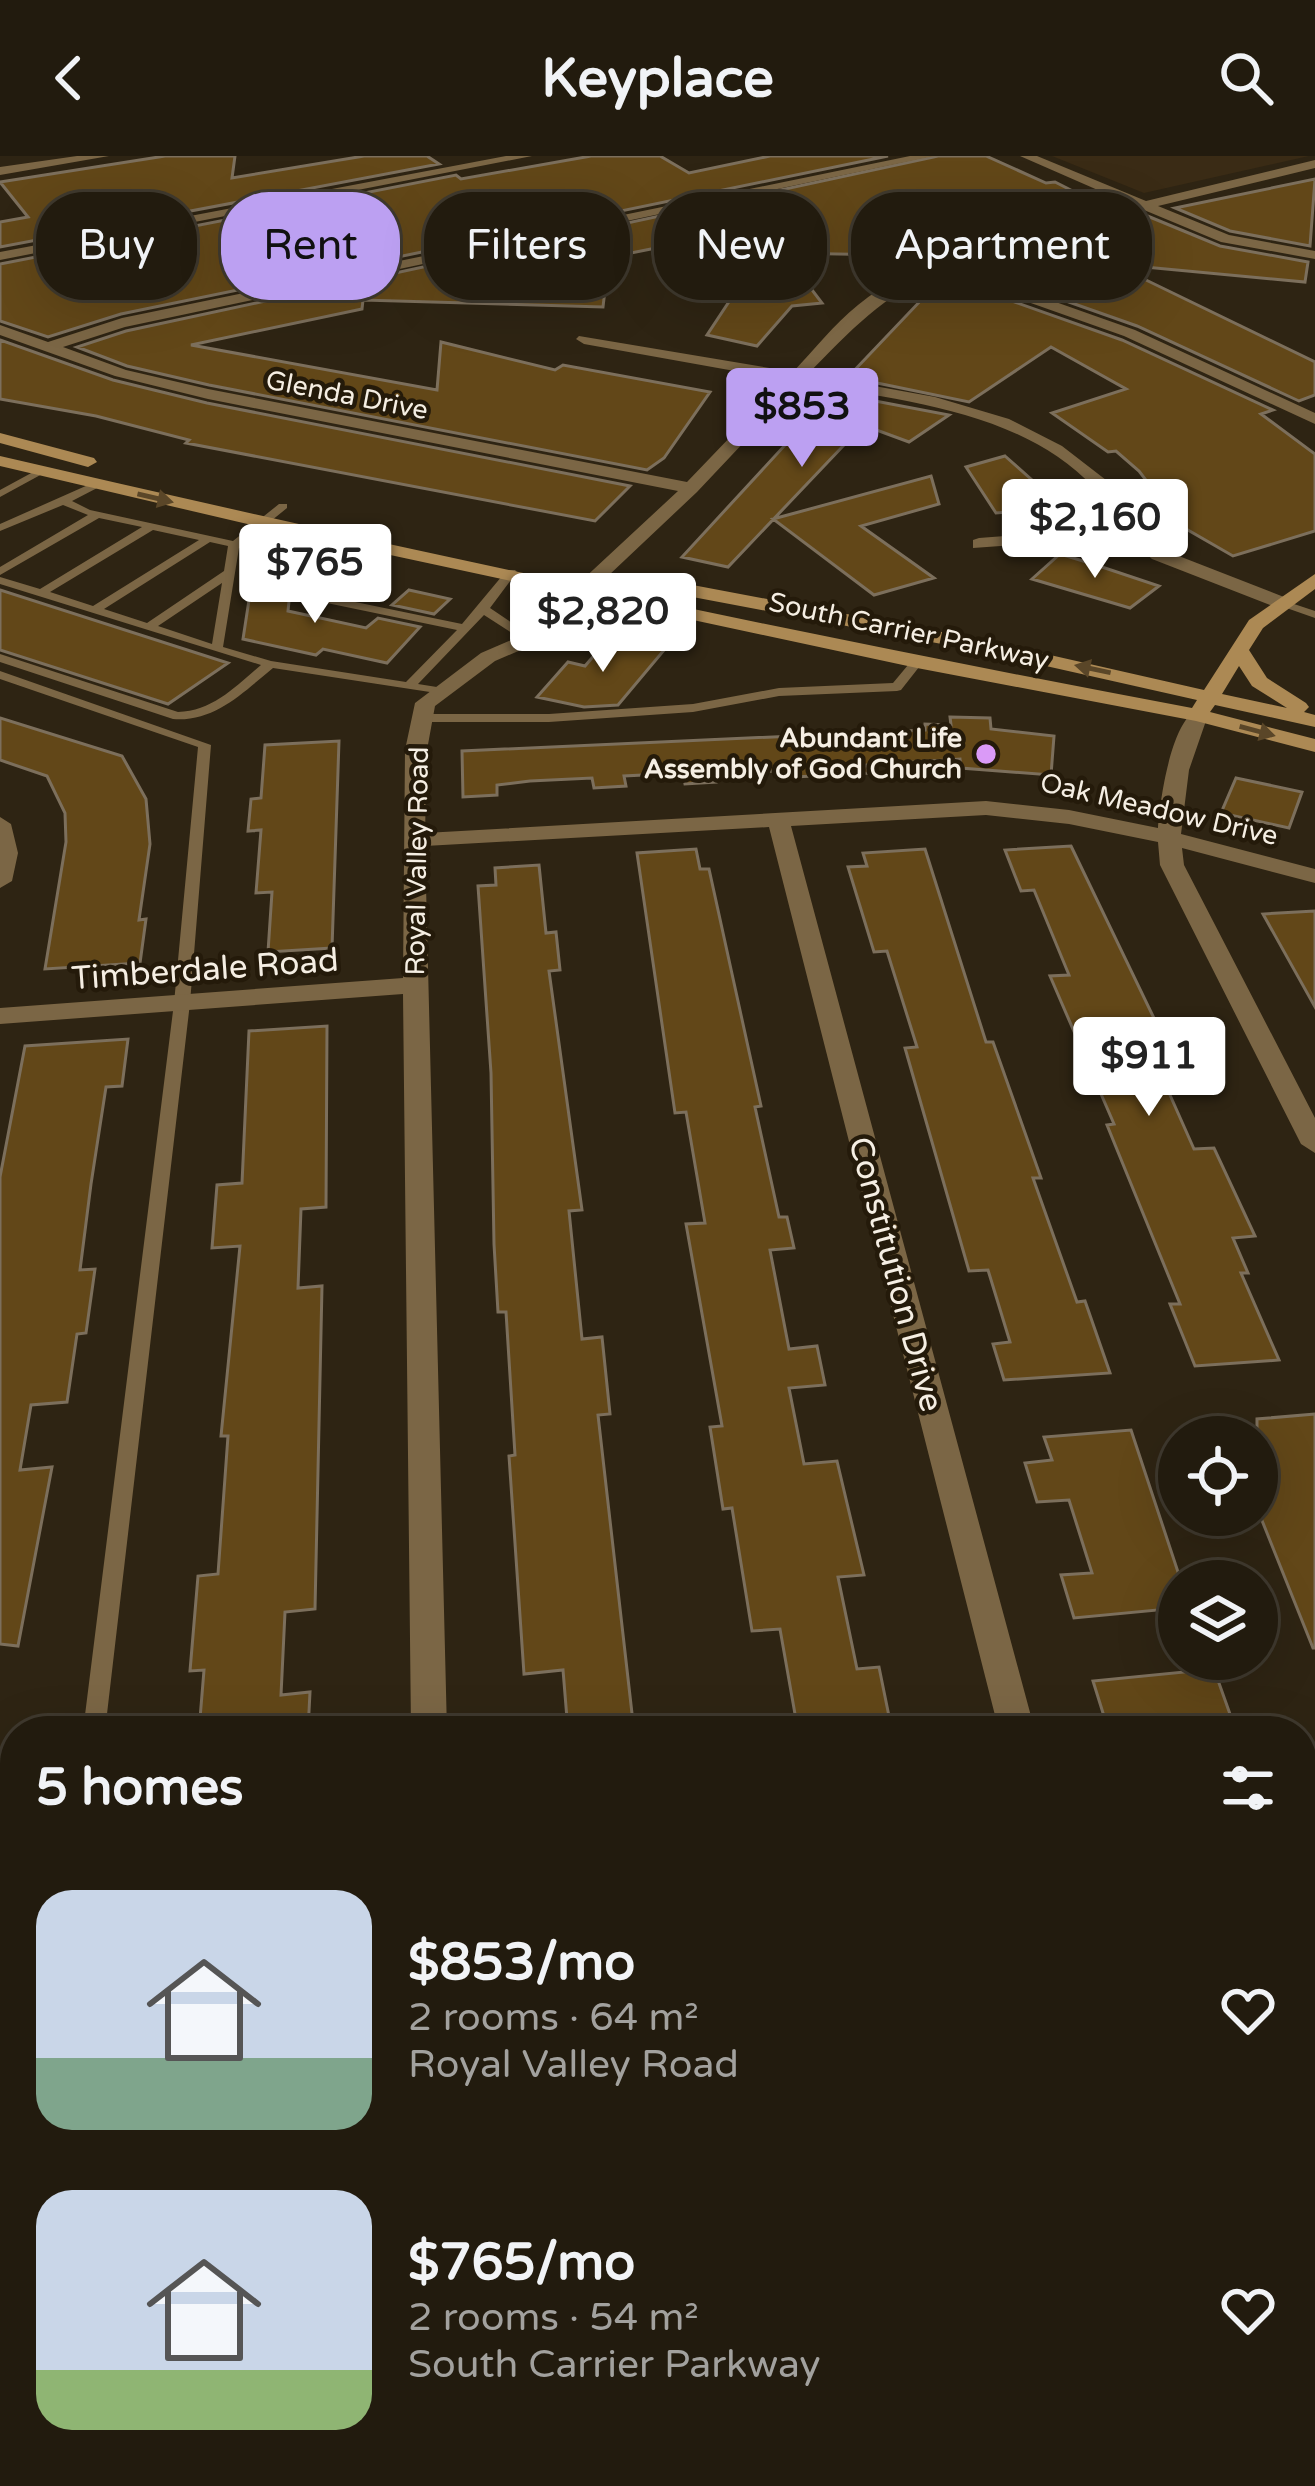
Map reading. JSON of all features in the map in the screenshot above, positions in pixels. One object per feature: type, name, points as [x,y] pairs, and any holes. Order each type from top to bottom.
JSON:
[{"type":"main road","name":"South Carrier Parkway","points":[[0,438],[917,662],[1315,718]]},
{"type":"main road","name":"South Carrier Parkway","points":[[0,461],[260,522],[511,572],[984,646],[1203,705],[1315,746]]},
{"type":"main road","points":[[1203,705],[1256,625],[1315,580]]},
{"type":"main road","points":[[1239,649],[1259,682],[1315,718]]},
{"type":"street","points":[[0,171],[103,156]]},
{"type":"street","points":[[0,256],[526,156]]},
{"type":"street","points":[[47,346],[145,318],[928,156]]},
{"type":"street","points":[[1026,156],[1110,192]]},
{"type":"street","name":"Royal Valley Road","points":[[1152,202],[1315,164]]},
{"type":"street","points":[[1152,210],[1226,238],[1315,255]]},
{"type":"street","name":"Royal Valley Road","points":[[429,1716],[413,839],[416,750],[425,703],[488,657],[530,639],[691,488],[861,310],[878,300]]},
{"type":"street","points":[[1049,300],[1135,333],[1315,418]]},
{"type":"street","name":"Glenda Drive","points":[[0,330],[121,373],[208,394],[691,488]]},
{"type":"street","points":[[584,339],[935,402],[1003,424],[1055,450],[1100,484],[1131,531],[1159,555],[1282,603]]},
{"type":"street","points":[[979,544],[1131,531]]},
{"type":"street","points":[[1203,705],[1175,766],[1168,838],[1172,865],[1315,1144]]},
{"type":"street","name":"Oak Meadow Drive","points":[[413,839],[778,818],[1030,810],[1168,838],[1315,876]]},
{"type":"street","name":"Constitution Drive","points":[[778,818],[1013,1716]]},
{"type":"street","points":[[0,824],[7,853],[0,881]]},
{"type":"street","name":"Timberdale Road","points":[[0,1016],[416,985]]},
{"type":"lane","points":[[0,494],[39,473]]},
{"type":"lane","points":[[0,528],[97,484]]},
{"type":"lane","points":[[65,502],[98,514],[308,560],[326,600],[464,628]]},
{"type":"lane","points":[[217,649],[234,545],[284,506]]},
{"type":"lane","points":[[0,576],[98,514]]},
{"type":"lane","points":[[40,593],[152,526]]},
{"type":"lane","points":[[95,610],[208,539]]},
{"type":"lane","points":[[410,685],[483,609],[511,572]]},
{"type":"lane","points":[[149,627],[229,573]]},
{"type":"lane","points":[[0,576],[40,593],[270,664],[439,691]]},
{"type":"lane","points":[[1282,603],[1315,615]]},
{"type":"lane","points":[[483,609],[530,639]]},
{"type":"lane","points":[[0,658],[177,716],[193,717],[213,710],[270,664]]},
{"type":"lane","points":[[422,718],[590,715],[693,708],[778,692],[897,687],[917,662]]},
{"type":"lane","points":[[0,675],[205,745],[182,1003],[96,1716]]},
{"type":"shaded area","points":[[1052,156],[1309,156],[1148,192]]},
{"type":"building","points":[[165,156],[235,156],[232,178],[364,156],[427,156],[439,164],[291,192],[221,192],[221,205],[197,210],[197,192],[36,192],[36,240],[0,247],[0,222],[28,217],[0,182]]},
{"type":"building","points":[[591,156],[660,156],[689,173],[770,156],[888,156],[713,192],[654,192],[654,204],[630,209],[630,192],[424,192],[424,252],[400,257],[400,192],[369,192],[456,175],[461,179]]},
{"type":"building","points":[[938,156],[986,156],[1075,192],[851,192],[851,254],[827,254],[827,192],[771,192]]},
{"type":"building","points":[[1315,179],[1310,246],[1230,231],[1175,208]]},
{"type":"building","points":[[654,217],[654,248],[630,253],[630,222]]},
{"type":"building","points":[[1152,218],[1220,246],[1308,262],[1305,282],[1152,268]]},
{"type":"building","points":[[221,221],[221,293],[197,298],[197,226]]},
{"type":"building","points":[[36,257],[36,300],[189,300],[121,314],[48,337],[0,321],[0,264]]},
{"type":"building","points":[[424,267],[424,300],[604,300],[603,307],[363,300],[400,300],[400,272]]},
{"type":"building","points":[[1152,283],[1315,362],[1315,395],[1299,401],[1137,326],[1063,300],[1152,300]]},
{"type":"building","points":[[270,300],[363,300],[362,309],[191,345],[437,390],[441,342],[555,370],[563,365],[710,392],[664,458],[647,470],[209,385],[127,366],[77,347],[126,331]]},
{"type":"building","points":[[730,300],[822,303],[792,306],[757,346],[707,335]]},
{"type":"building","points":[[921,300],[1009,300],[1122,340],[1273,410],[1261,414],[1315,454],[1315,531],[1233,556],[1181,526],[1139,471],[1116,451],[1108,452],[1052,413],[1126,389],[1051,347],[969,402],[848,377]]},
{"type":"building","points":[[0,340],[113,380],[207,403],[630,486],[595,521],[186,443],[189,440],[96,416],[0,399]]},
{"type":"building","points":[[833,393],[949,415],[909,442],[863,425],[728,567],[682,557]]},
{"type":"building","points":[[1005,456],[1050,496],[1039,497],[1047,509],[996,513],[966,467]]},
{"type":"building","points":[[931,476],[939,504],[861,526],[934,578],[874,595],[773,519]]},
{"type":"building","points":[[1060,554],[1159,586],[1130,608],[1032,579]]},
{"type":"building","points":[[292,572],[288,611],[366,628],[378,618],[420,627],[387,663],[323,649],[316,655],[243,639],[253,574]]},
{"type":"building","points":[[0,590],[228,663],[168,704],[0,650]]},
{"type":"building","points":[[409,590],[450,599],[434,614],[392,605]]},
{"type":"building","points":[[610,637],[665,649],[618,705],[584,707],[537,697],[568,662],[585,666]]},
{"type":"building","points":[[950,717],[990,718],[991,729],[1054,736],[1051,775],[961,768],[960,759],[866,765],[869,773],[776,778],[774,771],[715,774],[716,782],[685,784],[683,773],[624,776],[626,786],[594,788],[592,778],[530,781],[497,785],[497,795],[463,797],[462,751],[925,730],[925,724],[951,725]]},
{"type":"building","points":[[0,718],[122,756],[146,799],[150,844],[139,920],[146,919],[140,963],[45,969],[66,842],[65,813],[47,776],[0,760]]},
{"type":"building","points":[[339,741],[332,948],[268,952],[272,892],[256,893],[261,830],[248,831],[251,799],[261,798],[265,745]]},
{"type":"building","points":[[1236,778],[1302,792],[1289,828],[1221,813]]},
{"type":"building","points":[[1071,846],[1177,1066],[1158,1068],[1194,1149],[1214,1148],[1255,1236],[1233,1238],[1248,1273],[1241,1273],[1279,1360],[1195,1366],[1170,1304],[1180,1304],[1107,1125],[1114,1124],[1050,976],[1069,975],[1034,890],[1021,891],[1005,850]]},
{"type":"building","points":[[696,849],[700,869],[709,869],[761,1106],[755,1107],[779,1217],[787,1217],[794,1248],[770,1250],[789,1349],[817,1346],[825,1385],[789,1388],[804,1464],[837,1461],[864,1575],[838,1577],[857,1669],[879,1667],[889,1716],[795,1716],[780,1629],[752,1631],[732,1508],[723,1509],[710,1427],[722,1426],[686,1224],[705,1223],[686,1112],[675,1113],[637,853]]},
{"type":"building","points":[[925,849],[986,1042],[993,1042],[1041,1178],[1033,1178],[1077,1302],[1085,1301],[1110,1373],[1004,1380],[993,1344],[1010,1342],[988,1270],[969,1271],[905,1048],[917,1047],[887,951],[874,952],[848,867],[867,866],[863,853]]},
{"type":"building","points":[[539,865],[546,933],[556,932],[560,970],[549,971],[582,1210],[569,1211],[582,1339],[602,1337],[610,1414],[598,1415],[632,1716],[567,1716],[563,1670],[524,1674],[509,1456],[515,1455],[506,1312],[498,1312],[494,1244],[491,1073],[478,886],[496,885],[495,868]]},
{"type":"building","points":[[1315,911],[1315,1007],[1263,914]]},
{"type":"building","points":[[327,1026],[326,1207],[301,1209],[298,1288],[322,1286],[315,1609],[285,1612],[281,1695],[310,1692],[309,1716],[200,1716],[204,1670],[190,1671],[198,1576],[218,1574],[228,1436],[221,1436],[240,1246],[212,1248],[217,1185],[242,1183],[249,1031]]},
{"type":"building","points":[[128,1039],[122,1086],[106,1087],[91,1184],[80,1270],[95,1269],[86,1333],[77,1334],[67,1402],[31,1405],[20,1470],[52,1467],[18,1646],[0,1644],[0,1177],[25,1046]]},
{"type":"building","points":[[1315,1414],[1315,1648],[1268,1536],[1278,1536],[1278,1417]]},
{"type":"building","points":[[1131,1430],[1158,1512],[1158,1536],[1166,1536],[1174,1560],[1158,1560],[1158,1610],[1074,1618],[1061,1575],[1092,1573],[1069,1500],[1037,1502],[1025,1463],[1052,1460],[1044,1437]]},
{"type":"building","points":[[1158,1675],[1158,1680],[1218,1680],[1231,1716],[1104,1716],[1093,1681]]},
{"type":"place","name":"Abundant Life Assembly of God Church","points":[[986,754]]}]
